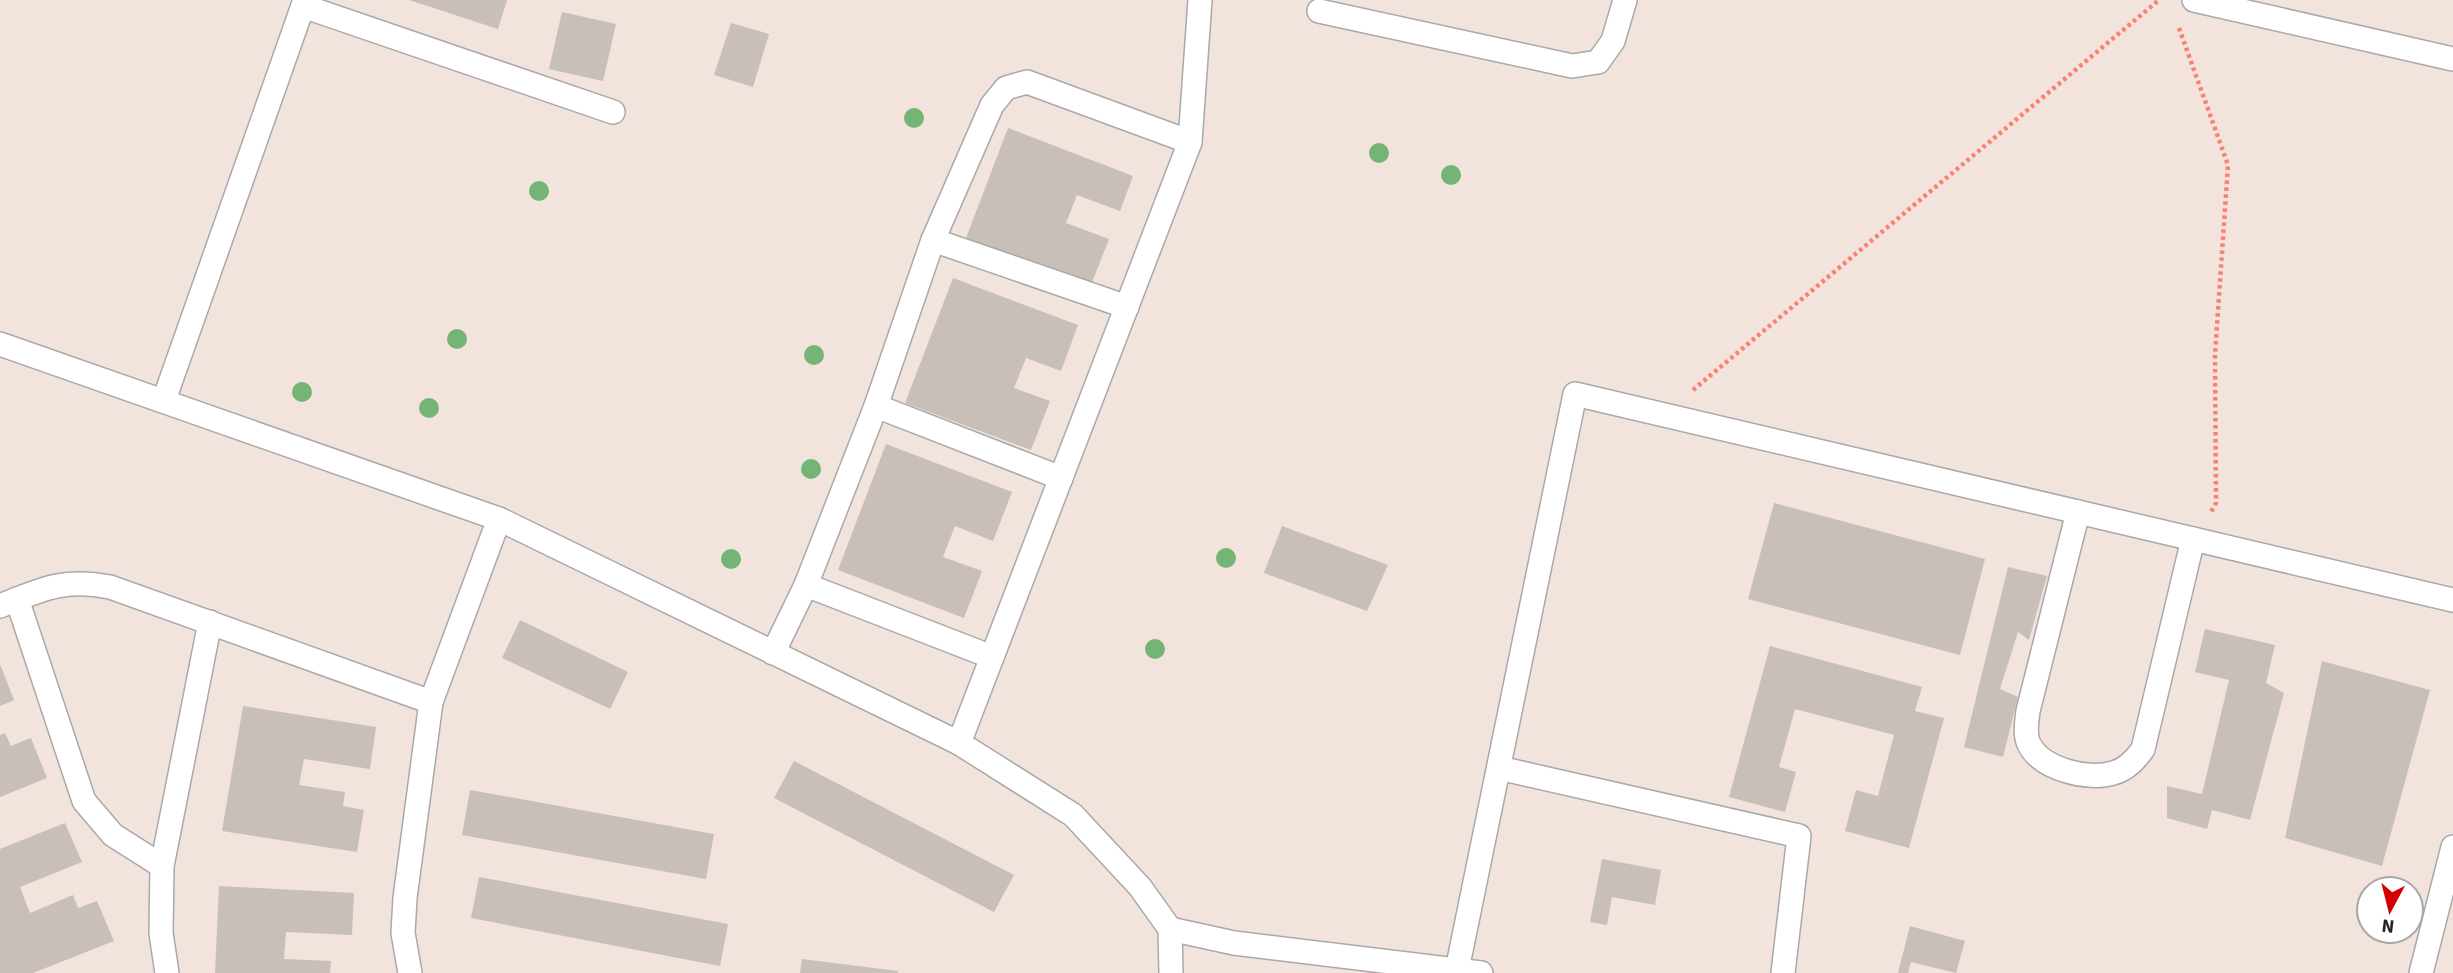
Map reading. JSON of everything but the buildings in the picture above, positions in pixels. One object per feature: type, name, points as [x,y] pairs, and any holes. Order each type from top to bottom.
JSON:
[{"type":"lane","points":[[959,743],[1190,142],[1202,10],[1200,0]]},
{"type":"lane","points":[[1319,11],[1572,66],[1598,62],[1614,41],[1625,0]]},
{"type":"lane","points":[[2194,0],[2453,59]]},
{"type":"lane","points":[[164,400],[304,3],[613,112]]},
{"type":"lane","points":[[774,653],[806,585],[876,406],[933,240],[992,105],[1006,88],[1027,82],[1190,142]]},
{"type":"lane","points":[[933,240],[1127,307]]},
{"type":"lane","points":[[0,344],[499,519],[959,743],[1073,815],[1140,887],[1170,929],[1171,973]]},
{"type":"lane","points":[[1457,970],[1575,394],[2453,600]]},
{"type":"lane","points":[[876,406],[1061,478]]},
{"type":"lane","points":[[2078,512],[2028,711],[2026,729],[2028,742],[2036,754],[2049,764],[2084,774],[2115,773],[2136,759],[2143,749],[2193,539]]},
{"type":"lane","points":[[410,973],[403,933],[405,898],[431,702],[499,519]]},
{"type":"lane","points":[[162,866],[113,835],[84,801],[8,603],[58,584],[82,582],[110,587],[431,702]]},
{"type":"lane","points":[[806,585],[992,657]]},
{"type":"lane","points":[[167,973],[161,933],[162,866],[210,622]]},
{"type":"lane","points":[[1499,768],[1799,836],[1783,973]]},
{"type":"lane","points":[[2421,973],[2453,847]]},
{"type":"lane","points":[[1170,929],[1234,943],[1480,973]]},
{"type":"path","points":[[1663,415],[2160,0]]},
{"type":"path","points":[[2178,25],[2228,165],[2215,355],[2216,503],[2193,539]]},
{"type":"shaded area","points":[[0,0],[2453,0],[2453,973],[0,973]]}]
